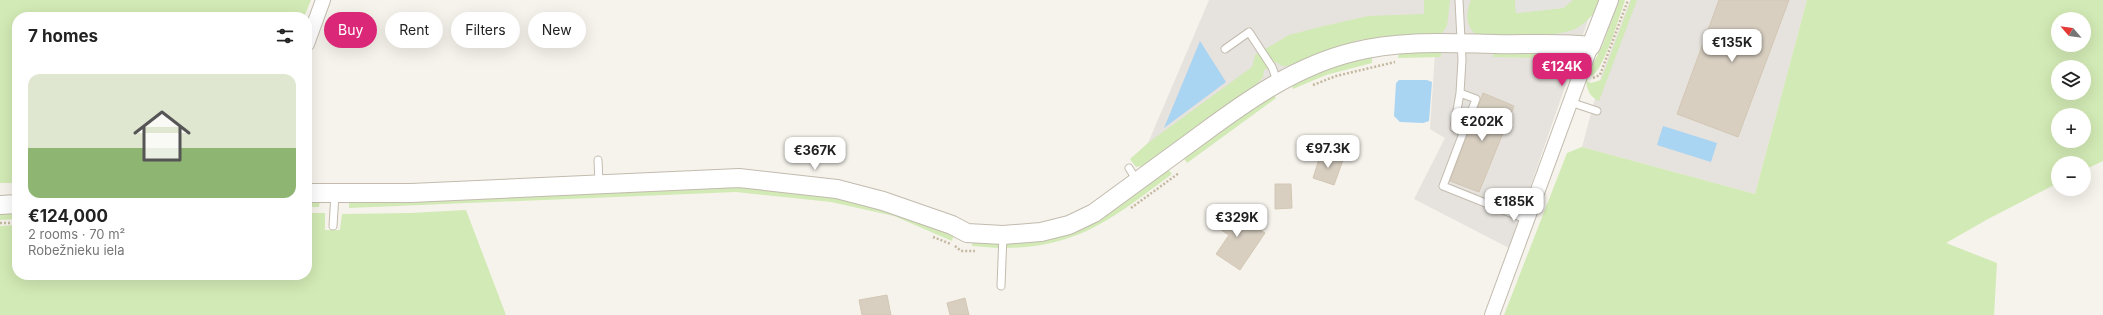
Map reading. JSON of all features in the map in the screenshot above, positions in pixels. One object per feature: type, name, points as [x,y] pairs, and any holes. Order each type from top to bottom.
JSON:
[{"type":"street","points":[[312,30],[323,0]]},
{"type":"street","points":[[1492,315],[1529,220],[1570,102],[1609,0]]},
{"type":"street","points":[[312,193],[411,193],[739,178],[811,185],[883,201],[952,225],[967,233],[1003,243],[1069,225],[1094,213],[1133,175],[1244,103],[1278,83],[1315,65],[1353,52],[1387,46],[1460,44],[1566,43],[1592,46]]},
{"type":"street","points":[[0,205],[12,204]]},
{"type":"lane","points":[[1462,0],[1459,4],[1462,60],[1460,93],[1454,128],[1463,131]]},
{"type":"lane","points":[[1225,49],[1249,32],[1272,67],[1278,83]]},
{"type":"lane","points":[[1460,93],[1476,99],[1443,186],[1529,220]]},
{"type":"lane","points":[[1570,102],[1597,111]]},
{"type":"lane","points":[[598,160],[599,184]]},
{"type":"lane","points":[[333,226],[335,194]]},
{"type":"lane","points":[[1001,286],[1003,243]]},
{"type":"path","points":[[1590,78],[1596,78],[1600,75],[1628,0]]},
{"type":"path","points":[[1534,61],[1551,64],[1568,70]]},
{"type":"path","points":[[1310,86],[1359,70],[1400,62]]},
{"type":"path","points":[[1130,209],[1180,172]]},
{"type":"path","points":[[0,223],[12,223]]},
{"type":"path","points":[[932,237],[954,246],[961,251],[1003,243]]},
{"type":"shaded area","points":[[1209,0],[1595,0],[1509,248],[1414,199],[1445,138],[1430,129],[1436,37],[1344,48],[1285,68],[1259,84],[1151,162],[1148,143]]},
{"type":"shaded area","points":[[1573,0],[1563,8],[1516,13],[1515,1]]},
{"type":"shaded area","points":[[1630,0],[1807,0],[1755,194],[1582,147],[1601,76]]},
{"type":"green space","points":[[0,0],[311,0],[306,12],[12,12],[12,183],[0,183]]},
{"type":"green space","points":[[1424,0],[1450,0],[1447,26],[1442,33],[1436,35],[1412,35],[1358,40],[1288,66],[1282,66],[1276,62],[1272,67],[1264,70],[1263,77],[1257,84],[1142,166],[1136,167],[1130,159],[1148,143],[1252,67],[1255,55],[1289,35],[1368,16],[1424,14]]},
{"type":"green space","points":[[1471,0],[1515,0],[1516,13],[1563,8],[1573,0],[1601,0],[1594,13],[1583,24],[1566,32],[1542,35],[1480,37],[1471,30],[1468,21],[1467,16]]},
{"type":"green space","points":[[1619,0],[1625,0],[1616,29],[1602,63],[1592,76],[1588,74],[1603,44]]},
{"type":"green space","points":[[1631,0],[1637,0],[1599,101],[1590,93],[1586,81],[1591,83],[1601,80]]},
{"type":"green space","points":[[1807,0],[2103,0],[2103,161],[2091,167],[2091,156],[2051,156],[2051,187],[1988,219],[1946,243],[1997,263],[1994,315],[1504,315],[1567,153],[1582,147],[1755,194]]},
{"type":"green space","points":[[1441,51],[1441,57],[1398,58],[1399,53]]},
{"type":"green space","points":[[1493,51],[1563,54],[1570,56],[1574,66],[1573,69],[1545,58],[1493,57]]},
{"type":"green space","points":[[1372,56],[1372,63],[1326,75],[1293,89],[1291,84],[1333,67]]},
{"type":"green space","points":[[1273,93],[1276,98],[1187,163],[1183,157]]},
{"type":"green space","points":[[1168,169],[1172,174],[1114,216],[1096,226],[1056,242],[1006,248],[1007,242],[1024,242]]},
{"type":"green space","points":[[741,185],[850,199],[954,234],[952,241],[894,216],[831,202],[736,192],[349,208],[349,201]]},
{"type":"green space","points":[[312,200],[320,201],[319,207],[312,207]]},
{"type":"green space","points":[[466,210],[506,315],[0,315],[0,226],[12,225],[12,280],[312,280],[312,213],[325,213],[325,230],[340,230],[342,214],[411,213]]},
{"type":"green space","points":[[12,213],[12,219],[0,220],[0,214]]},
{"type":"green space","points":[[973,240],[998,242],[998,248],[972,246]]},
{"type":"water","points":[[1200,41],[1226,82],[1164,128]]},
{"type":"water","points":[[1399,80],[1427,80],[1432,82],[1429,121],[1423,123],[1400,122],[1394,116],[1396,83]]},
{"type":"water","points":[[1663,126],[1717,143],[1711,162],[1657,145]]},
{"type":"building","points":[[1719,0],[1789,0],[1738,137],[1677,114]]},
{"type":"building","points":[[1483,93],[1514,106],[1479,192],[1450,181]]},
{"type":"building","points":[[1321,153],[1343,160],[1334,185],[1313,178]]},
{"type":"building","points":[[1275,184],[1291,184],[1292,208],[1275,209]]},
{"type":"building","points":[[1224,206],[1265,233],[1240,270],[1216,254],[1229,235],[1212,224]]},
{"type":"building","points":[[887,295],[891,315],[862,315],[859,300]]},
{"type":"building","points":[[965,298],[969,315],[950,315],[947,303]]}]
